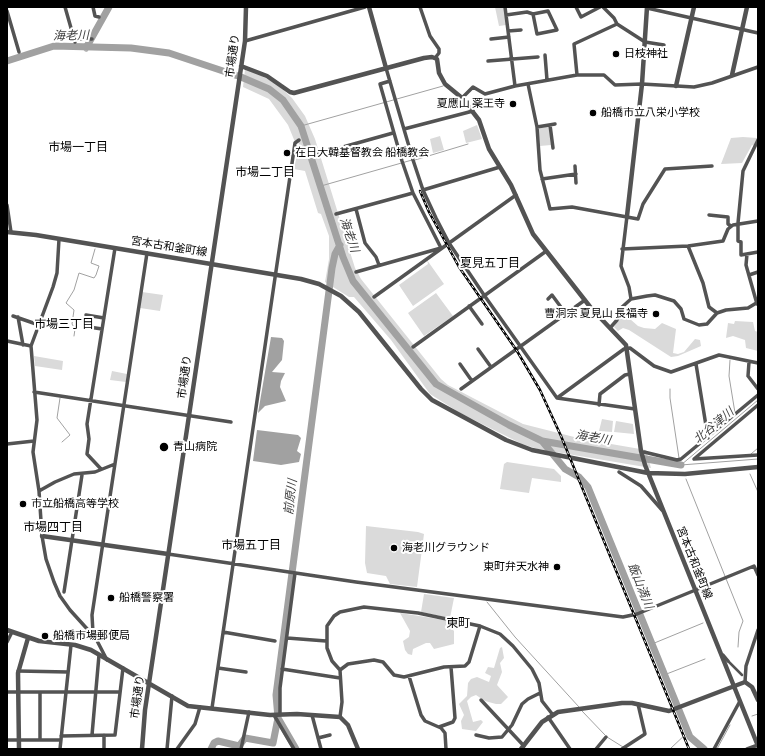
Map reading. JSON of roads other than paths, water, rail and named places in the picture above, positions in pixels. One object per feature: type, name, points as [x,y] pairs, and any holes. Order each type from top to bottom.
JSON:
[{"type":"street","points":[[65,7],[75,40],[90,39]]},
{"type":"street","points":[[93,7],[95,16],[99,17]]},
{"type":"street","name":"市場通り","points":[[142,749],[143,724],[149,682],[245,41],[246,7]]},
{"type":"street","points":[[245,41],[365,7]]},
{"type":"street","points":[[369,7],[423,190],[449,243],[484,296],[557,398],[635,410]]},
{"type":"street","points":[[420,7],[430,36],[439,52],[435,58]]},
{"type":"street","points":[[505,7],[513,60],[515,86]]},
{"type":"street","points":[[576,7],[581,17],[602,7],[614,18],[617,24],[645,42],[664,45]]},
{"type":"street","points":[[631,299],[629,287],[621,266],[642,84],[647,7],[758,33]]},
{"type":"street","points":[[676,86],[694,7]]},
{"type":"street","points":[[732,75],[747,7]]},
{"type":"street","points":[[7,11],[19,52]]},
{"type":"street","points":[[506,15],[527,12],[533,14],[548,11],[557,30],[537,34],[533,14]]},
{"type":"street","points":[[577,75],[574,44],[617,24]]},
{"type":"street","points":[[508,31],[521,30]]},
{"type":"street","points":[[491,39],[509,37]]},
{"type":"street","points":[[545,55],[548,80]]},
{"type":"street","points":[[488,61],[538,57]]},
{"type":"street","points":[[241,66],[267,76],[290,92],[294,93],[424,58],[435,58]]},
{"type":"street","points":[[435,58],[438,61],[439,73],[445,84],[462,98],[479,120],[492,154],[516,195],[531,230],[546,252],[585,300],[623,341],[627,348]]},
{"type":"street","points":[[462,98],[473,87],[485,94],[515,86],[577,75],[604,75],[615,85],[703,85],[758,67]]},
{"type":"street","points":[[390,81],[380,84],[394,133],[413,193],[441,248]]},
{"type":"street","points":[[528,84],[537,127],[539,161],[542,179],[550,209],[572,206],[638,218],[640,208],[665,169],[712,166]]},
{"type":"street","points":[[404,129],[473,111]]},
{"type":"street","points":[[537,127],[552,125],[553,148]]},
{"type":"street","points":[[318,154],[394,133]]},
{"type":"street","points":[[212,708],[295,143],[299,140]]},
{"type":"street","points":[[758,140],[756,150],[747,163],[742,179],[738,223],[738,240],[741,242],[741,255],[758,252]]},
{"type":"street","points":[[575,166],[576,183]]},
{"type":"street","points":[[423,190],[500,167]]},
{"type":"street","points":[[542,179],[576,174]]},
{"type":"street","points":[[336,214],[413,193]]},
{"type":"street","points":[[374,297],[516,195]]},
{"type":"street","points":[[7,205],[9,232]]},
{"type":"street","points":[[356,209],[365,243],[376,258],[379,265]]},
{"type":"street","points":[[709,215],[728,217],[728,224],[731,226]]},
{"type":"street","points":[[622,249],[688,246],[723,241],[728,229],[731,226],[738,223],[758,221]]},
{"type":"street","name":"宮本古和釜町線","points":[[9,232],[147,253],[309,281],[329,289],[359,312],[421,389],[432,400],[506,440],[550,455],[648,473]]},
{"type":"street","points":[[59,239],[57,272],[31,346],[37,420],[33,452],[39,491],[42,536],[46,559],[60,596],[70,610],[89,631],[93,633]]},
{"type":"street","points":[[688,246],[703,283],[708,306],[717,313]]},
{"type":"street","points":[[101,469],[87,454],[89,439],[87,424],[115,248]]},
{"type":"street","points":[[356,272],[441,248]]},
{"type":"street","points":[[413,347],[546,252]]},
{"type":"street","points":[[108,661],[93,633],[92,614],[147,253]]},
{"type":"street","points":[[610,328],[616,320],[621,308],[631,299],[655,295],[669,298],[679,305],[684,319],[699,325],[707,324],[717,313],[726,310],[748,308],[757,303],[746,266],[747,254]]},
{"type":"street","points":[[749,275],[758,272]]},
{"type":"street","points":[[548,299],[552,296],[566,314]]},
{"type":"street","points":[[461,389],[585,300]]},
{"type":"street","points":[[470,306],[482,324]]},
{"type":"street","points":[[86,315],[104,318]]},
{"type":"street","points":[[23,345],[16,317],[39,325]]},
{"type":"street","points":[[89,327],[102,329]]},
{"type":"street","points":[[7,341],[31,346]]},
{"type":"street","points":[[478,348],[491,367]]},
{"type":"street","points":[[557,398],[627,348],[632,348],[654,366],[671,372],[719,355],[758,363]]},
{"type":"street","name":"宮本古和釜町線","points":[[627,348],[635,410],[644,462],[758,745]]},
{"type":"street","points":[[749,362],[748,376],[758,388]]},
{"type":"street","points":[[460,364],[472,381]]},
{"type":"street","points":[[696,364],[708,438]]},
{"type":"street","points":[[599,405],[600,394],[626,375],[630,374]]},
{"type":"street","points":[[34,392],[231,422]]},
{"type":"street","points":[[643,453],[677,460],[688,455],[758,395]]},
{"type":"street","points":[[758,405],[694,459],[758,455]]},
{"type":"street","points":[[7,444],[34,441]]},
{"type":"street","points":[[39,491],[74,474],[82,475],[115,464]]},
{"type":"street","points":[[648,473],[685,474],[758,466]]},
{"type":"street","points":[[619,472],[641,486],[664,512]]},
{"type":"street","points":[[64,592],[82,475]]},
{"type":"street","points":[[42,536],[295,573],[623,617],[639,613],[754,566],[758,576]]},
{"type":"street","points":[[294,749],[277,714],[295,573]]},
{"type":"street","points":[[340,717],[342,702],[340,670],[332,661],[326,641],[328,626],[334,616],[346,610],[364,607],[418,614],[480,626],[500,634],[526,661],[539,684],[544,706],[570,749]]},
{"type":"street","points":[[340,670],[348,664],[374,660],[383,662],[394,674],[404,677],[467,665],[480,626]]},
{"type":"street","points":[[481,700],[509,730],[522,748],[538,726],[551,716],[622,703],[638,704],[667,711],[734,686],[744,678],[748,657],[758,630]]},
{"type":"street","points":[[7,642],[9,631],[48,643],[85,648],[149,682],[188,706],[249,712],[340,717],[348,725],[358,749]]},
{"type":"street","points":[[223,632],[274,641]]},
{"type":"street","points":[[19,749],[18,671],[28,638]]},
{"type":"street","points":[[287,638],[326,641]]},
{"type":"street","points":[[60,749],[71,645]]},
{"type":"street","points":[[719,649],[752,687],[758,700]]},
{"type":"street","points":[[92,735],[99,655]]},
{"type":"street","points":[[439,727],[453,722],[455,718],[451,667]]},
{"type":"street","points":[[61,736],[115,735],[123,668]]},
{"type":"street","points":[[218,668],[246,672]]},
{"type":"street","points":[[282,669],[340,678]]},
{"type":"street","points":[[18,671],[68,672]]},
{"type":"street","points":[[409,676],[421,715],[425,721],[439,727],[445,733],[446,749]]},
{"type":"street","points":[[7,692],[120,692]]},
{"type":"street","points":[[40,692],[40,740]]},
{"type":"street","points":[[476,735],[489,738],[502,737],[509,730],[522,704],[540,693]]},
{"type":"street","points":[[167,749],[168,721],[172,696]]},
{"type":"street","points":[[714,749],[740,701]]},
{"type":"street","points":[[622,749],[645,734],[638,704]]},
{"type":"street","points":[[177,749],[195,724],[200,707]]},
{"type":"street","points":[[241,749],[249,712]]},
{"type":"street","points":[[312,715],[321,749]]},
{"type":"street","points":[[104,735],[104,749]]},
{"type":"street","points":[[318,738],[330,735]]},
{"type":"street","points":[[596,749],[606,737]]},
{"type":"street","points":[[7,740],[61,740]]},
{"type":"street","points":[[747,749],[758,745]]},
{"type":"waterway","points":[[86,48],[109,7]]},
{"type":"waterway","name":"海老川","points":[[7,61],[54,46],[131,48],[169,53],[241,77],[269,89],[283,100],[301,126],[343,257],[353,281],[436,384],[509,425],[542,441],[681,465]]},
{"type":"waterway","points":[[301,126],[443,86]]},
{"type":"waterway","points":[[415,160],[468,144]]},
{"type":"waterway","points":[[321,186],[412,160]]},
{"type":"waterway","name":"前原川","points":[[296,749],[278,718],[276,695],[332,268],[335,254],[340,245]]},
{"type":"waterway","points":[[74,336],[75,329],[72,324],[74,310],[66,303],[74,290],[79,273],[94,278],[96,275],[99,266],[91,263],[95,249]]},
{"type":"waterway","points":[[730,360],[729,376],[735,413]]},
{"type":"waterway","points":[[670,389],[679,458]]},
{"type":"waterway","points":[[60,398],[57,418],[70,435],[62,442]]},
{"type":"waterway","name":"北谷津川","points":[[681,465],[758,400]]},
{"type":"waterway","name":"飯山満川","points":[[542,441],[565,469],[579,477],[588,487],[690,737],[704,749]]},
{"type":"waterway","points":[[751,454],[758,448]]},
{"type":"waterway","points":[[681,465],[758,459]]},
{"type":"waterway","points":[[750,474],[758,492]]},
{"type":"waterway","points":[[686,479],[743,621],[739,632],[738,647]]},
{"type":"waterway","points":[[487,602],[515,637],[579,707]]},
{"type":"waterway","points":[[652,644],[703,623]]},
{"type":"waterway","points":[[664,675],[705,659]]},
{"type":"waterway","points":[[582,711],[605,735]]},
{"type":"waterway","points":[[752,716],[758,714]]},
{"type":"waterway","points":[[211,749],[214,743],[218,741],[239,746],[245,738],[273,743],[278,718]]},
{"type":"waterway","points":[[717,749],[730,725]]},
{"type":"waterway","points":[[670,749],[688,732]]},
{"type":"waterway","points":[[607,737],[623,747]]},
{"type":"railway","points":[[420,191],[429,212],[459,267],[517,351],[540,390],[561,436],[689,749]]},
{"type":"place","name":"日枝神社","points":[[616,54]]},
{"type":"place","name":"夏應山 薬王寺","points":[[513,104]]},
{"type":"place","name":"船橋市立八栄小学校","points":[[593,113]]},
{"type":"place","name":"在日大韓基督教会 船橋教会","points":[[287,153]]},
{"type":"place","name":"曹洞宗 夏見山 長福寺","points":[[656,314]]},
{"type":"place","name":"青山病院","points":[[164,447]]},
{"type":"place","name":"市立船橋高等学校","points":[[23,504]]},
{"type":"place","name":"海老川グラウンド","points":[[394,548]]},
{"type":"place","name":"東町弁天水神","points":[[557,567]]},
{"type":"place","name":"船橋警察署","points":[[111,598]]},
{"type":"place","name":"船橋市場郵便局","points":[[45,636]]},
{"type":"district","name":"市場一丁目","points":[[78,148]]},
{"type":"district","name":"市場二丁目","points":[[265,173]]},
{"type":"district","name":"夏見五丁目","points":[[490,264]]},
{"type":"district","name":"市場三丁目","points":[[64,325]]},
{"type":"district","name":"市場四丁目","points":[[53,528]]},
{"type":"district","name":"市場五丁目","points":[[251,546]]},
{"type":"district","name":"東町","points":[[458,624]]}]
